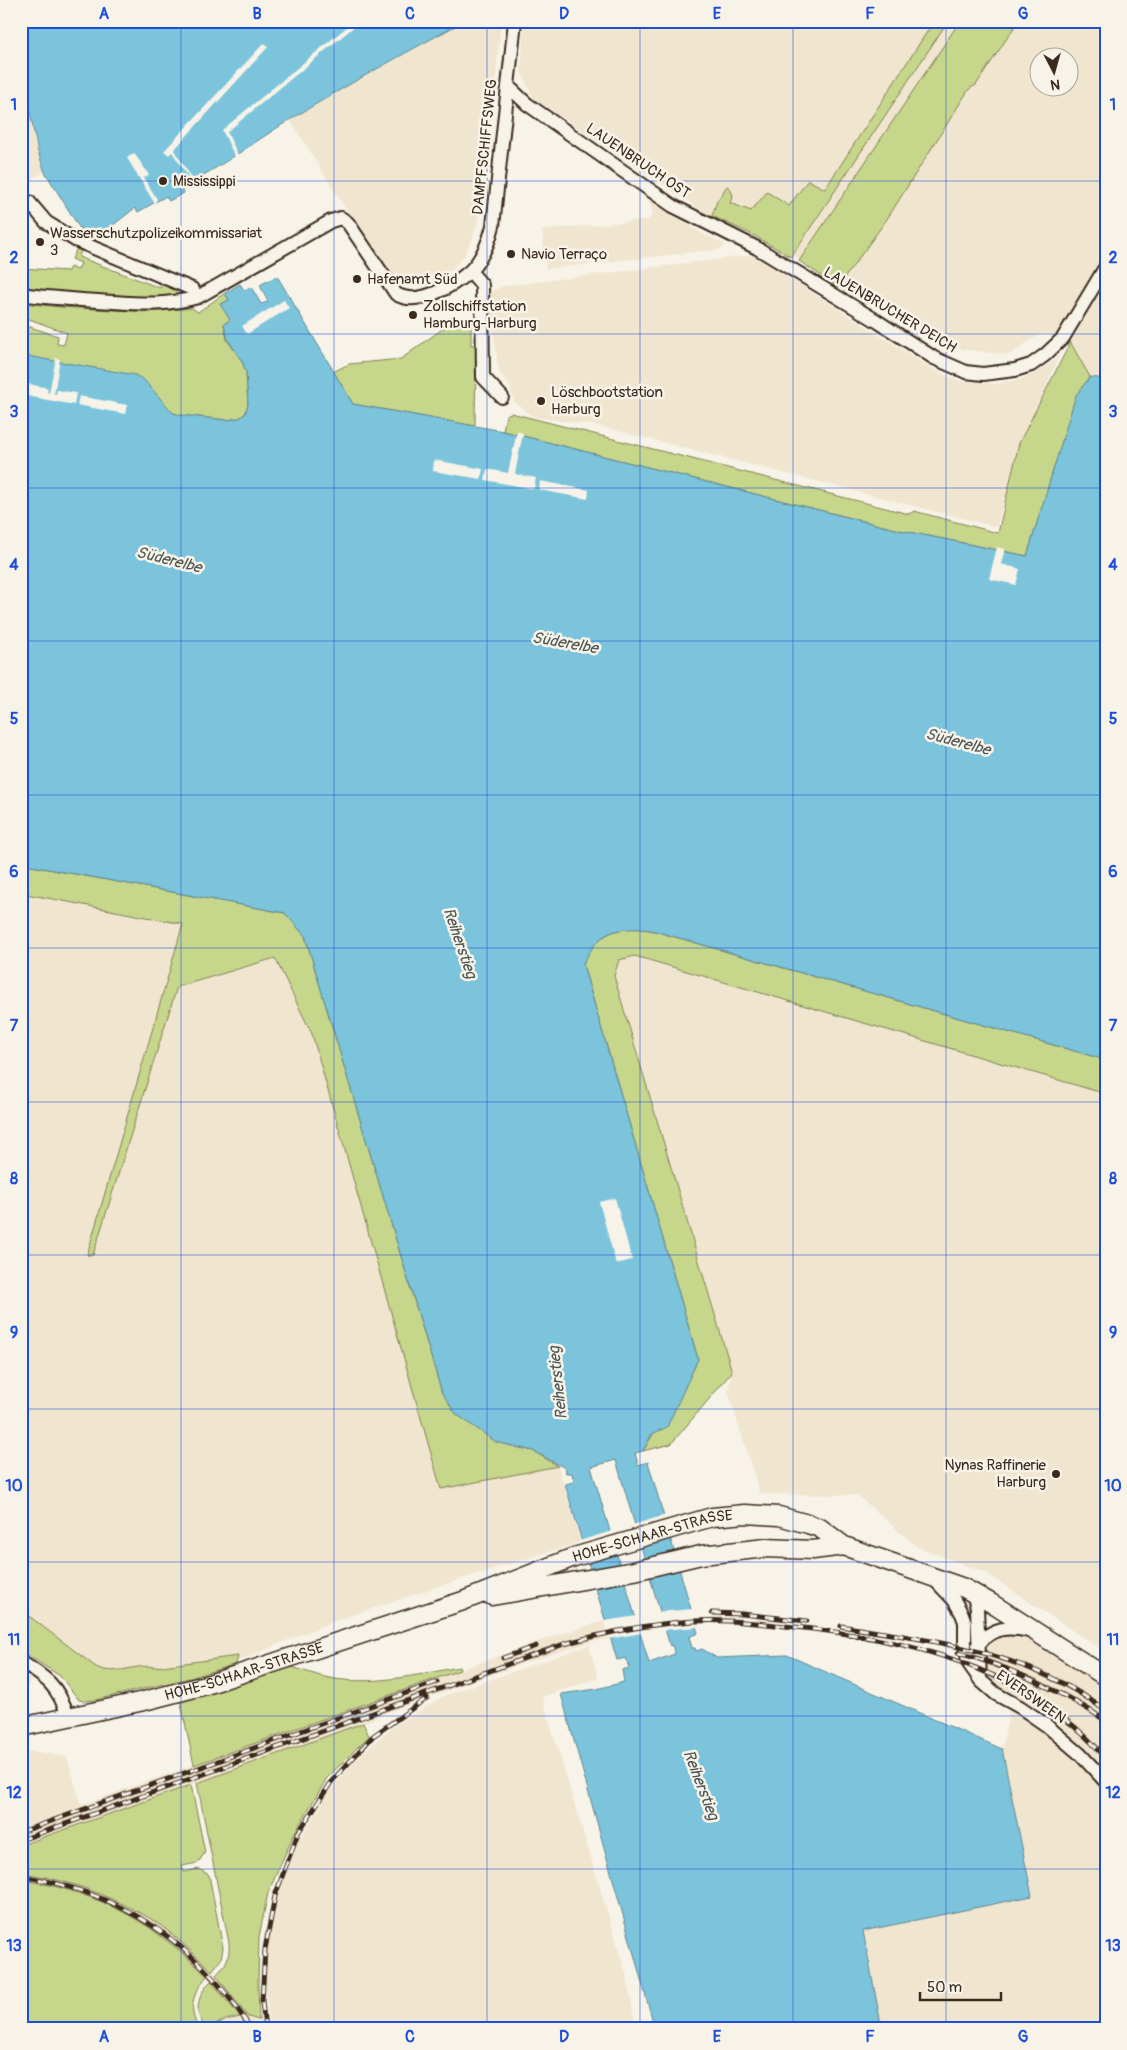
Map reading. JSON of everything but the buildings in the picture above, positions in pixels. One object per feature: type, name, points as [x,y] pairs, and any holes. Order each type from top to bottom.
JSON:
[{"type":"main road","name":"HOHE-SCHAAR-STRASSE","points":[[21,1727],[144,1701],[206,1685],[463,1601],[574,1557],[680,1526],[719,1516],[762,1514],[795,1520],[820,1528],[844,1546],[969,1590],[984,1605],[1038,1633],[1106,1677]]},
{"type":"main road","name":"HOHE-SCHAAR-STRASSE","points":[[463,1601],[634,1571],[690,1558],[766,1548],[813,1550],[844,1546]]},
{"type":"street","name":"DAMPFSCHIFFSWEG","points":[[198,297],[333,220],[341,218],[348,223],[399,296],[424,297],[433,295],[470,271],[484,250],[493,226],[515,21]]},
{"type":"street","name":"LAUENBRUCH OST","points":[[509,87],[527,104],[648,189],[695,218],[757,248]]},
{"type":"street","points":[[21,294],[62,300],[140,304],[168,304],[198,297],[192,289],[74,240],[46,222],[30,202]]},
{"type":"street","name":"LAUENBRUCHER DEICH","points":[[757,248],[948,366],[966,372],[982,374],[1015,370],[1031,365],[1054,348],[1106,266]]},
{"type":"street","points":[[470,271],[482,285],[483,377],[502,397]]},
{"type":"street","name":"EVERSWEEN","points":[[930,1575],[954,1600],[965,1622],[966,1655],[969,1664],[980,1681],[996,1694],[1020,1707],[1046,1725],[1080,1754],[1106,1782]]},
{"type":"street","points":[[965,1622],[970,1614],[984,1605]]},
{"type":"street","name":"EVERSWEEN","points":[[980,1681],[978,1645],[984,1605]]},
{"type":"street","points":[[978,1645],[987,1635],[1002,1628],[1017,1628],[1038,1633]]},
{"type":"street","points":[[21,1662],[53,1684],[60,1694],[68,1716]]},
{"type":"shaded area","points":[[457,21],[501,21],[495,85],[491,112],[488,114],[478,220],[473,237],[464,256],[453,269],[425,284],[394,285],[290,120],[370,72],[457,25]]},
{"type":"shaded area","points":[[524,21],[1106,21],[1106,379],[1090,377],[1069,340],[1042,333],[1009,355],[962,349],[777,246],[707,214],[533,98],[521,71]]},
{"type":"shaded area","points":[[21,67],[38,152],[45,172],[21,183]]},
{"type":"shaded area","points":[[648,199],[702,234],[725,244],[722,249],[546,269],[542,230],[648,220],[653,213]]},
{"type":"shaded area","points":[[753,255],[931,368],[962,381],[995,384],[1021,379],[1034,374],[1059,357],[1020,443],[997,527],[594,425],[533,417],[515,402],[509,385],[499,372],[488,293],[503,286]]},
{"type":"shaded area","points":[[21,893],[183,924],[165,983],[177,987],[275,958],[312,1034],[442,1489],[558,1466],[581,1542],[334,1621],[238,1661],[237,1656],[155,1667],[146,1665],[119,1671],[106,1671],[96,1667],[21,1610]]},
{"type":"shaded area","points":[[635,956],[1106,1094],[1106,1653],[986,1573],[917,1547],[857,1495],[760,1494],[728,1391],[732,1371],[614,976],[619,960]]},
{"type":"shaded area","points":[[604,1621],[608,1639],[597,1640],[524,1663],[363,1723],[21,1845],[21,1754],[31,1751],[67,1757],[81,1805],[557,1635]]},
{"type":"shaded area","points":[[1002,1633],[1017,1634],[1026,1638],[1106,1690],[1106,2029],[882,2029],[863,1931],[1032,1896],[1002,1749],[1012,1696],[994,1683],[985,1668],[984,1649],[987,1642]]},
{"type":"shaded area","points":[[589,1645],[598,1678],[542,1697],[627,1977],[636,2029],[210,2029],[219,2023],[240,2017],[207,1976],[166,1940],[119,1911],[91,1898],[64,1889],[21,1880],[21,1873],[57,1879],[109,1897],[153,1919],[216,1975],[248,2017],[269,2023],[266,1990],[267,1947],[277,1898],[297,1844],[330,1790],[363,1753],[397,1724],[446,1695]]},
{"type":"shaded area","points":[[21,1670],[31,1677],[21,1704]]},
{"type":"green space","points":[[934,21],[948,21],[791,257],[753,235],[712,216],[717,201],[727,186],[730,188],[733,196],[730,203],[751,211],[767,192],[789,206],[808,180],[825,189]]},
{"type":"green space","points":[[960,21],[1015,21],[1017,23],[976,85],[969,89],[887,219],[838,287],[799,261]]},
{"type":"green space","points":[[76,250],[81,250],[79,257],[160,288],[162,284],[187,295],[152,299],[21,290],[21,268],[68,271],[70,267],[78,270],[81,263],[72,259]]},
{"type":"green space","points":[[225,293],[229,300],[230,320],[224,324],[227,340],[242,361],[246,372],[248,404],[245,414],[239,418],[227,420],[173,413],[168,408],[26,355],[21,355],[21,324],[58,336],[57,344],[64,345],[67,333],[21,316],[21,303],[149,312],[192,308],[198,312]]},
{"type":"green space","points":[[456,319],[471,319],[471,345],[476,345],[475,426],[353,404],[333,372],[349,364],[401,359]]},
{"type":"green space","points":[[1069,340],[1090,377],[1076,396],[1027,556],[899,530],[503,431],[506,415],[511,413],[909,514],[914,511],[998,533],[1019,443],[1068,347]]},
{"type":"green space","points":[[21,864],[285,913],[305,936],[442,1393],[496,1442],[533,1451],[558,1466],[441,1489],[312,1034],[275,958],[177,987],[93,1255],[87,1255],[183,924],[21,893]]},
{"type":"green space","points":[[628,927],[651,930],[1106,1060],[1106,1094],[635,956],[619,960],[614,976],[732,1372],[671,1444],[643,1451],[698,1359],[583,965],[587,956],[600,939],[612,932]]},
{"type":"green space","points":[[21,1610],[96,1667],[103,1670],[155,1667],[238,1656],[236,1664],[190,1678],[95,1700],[79,1700],[60,1676],[21,1651]]},
{"type":"green space","points":[[289,1666],[329,1678],[362,1681],[394,1678],[459,1667],[460,1670],[194,1765],[180,1699]]},
{"type":"green space","points":[[363,1723],[369,1736],[327,1778],[294,1834],[268,1893],[259,1937],[259,2020],[248,2017],[216,1975],[227,1961],[229,1943],[197,1783]]},
{"type":"green space","points":[[191,1785],[205,1852],[198,1863],[182,1866],[184,1872],[199,1869],[209,1875],[223,1948],[221,1959],[212,1971],[184,1944],[142,1914],[77,1886],[50,1878],[21,1873],[21,1845]]},
{"type":"green space","points":[[21,1880],[60,1888],[98,1900],[150,1928],[177,1949],[207,1976],[198,1989],[193,2001],[193,2014],[199,2029],[101,2029],[99,2025],[91,2029],[21,2029]]},
{"type":"green space","points":[[211,1981],[240,2017],[226,2020],[207,2028],[199,2017],[198,2004],[203,1991]]},
{"type":"water","points":[[21,21],[457,21],[457,25],[291,119],[223,163],[181,187],[184,193],[169,201],[166,196],[138,212],[135,208],[94,240],[84,235],[45,172],[38,152],[21,67]]},
{"type":"water","points":[[277,276],[353,404],[503,431],[899,530],[1027,556],[1076,395],[1090,377],[1106,379],[1106,1060],[651,930],[628,929],[610,933],[595,945],[583,965],[698,1359],[667,1427],[652,1434],[643,1451],[635,1453],[638,1465],[648,1462],[698,1633],[689,1637],[692,1648],[695,1648],[696,1651],[702,1649],[717,1658],[787,1655],[1002,1749],[1032,1896],[863,1931],[882,2029],[655,2029],[561,1694],[597,1689],[624,1682],[622,1670],[629,1668],[626,1658],[617,1660],[565,1484],[574,1482],[572,1473],[566,1473],[565,1468],[533,1451],[496,1442],[456,1414],[442,1393],[305,936],[285,913],[21,864],[21,355],[135,375],[144,380],[173,413],[227,420],[239,418],[245,414],[248,404],[246,372],[242,361],[228,340],[224,324],[230,320],[220,304],[229,300],[225,293],[240,284],[244,290],[251,287],[261,304],[268,302],[260,285]],"holes":[[[616,1460],[670,1646],[672,1645],[675,1654],[649,1663],[591,1467]]]},
{"type":"pier","points":[[354,21],[361,21],[227,132],[238,155],[235,157],[222,130]]},
{"type":"pier","points":[[264,43],[268,47],[174,150],[195,183],[193,184],[172,152],[169,155],[164,151]]},
{"type":"pier","points":[[134,153],[149,175],[144,178],[157,199],[155,204],[127,158]]},
{"type":"pier","points":[[284,300],[289,308],[247,334],[242,326]]},
{"type":"pier","points":[[56,358],[60,359],[54,394],[56,394],[57,390],[76,393],[74,405],[27,396],[29,384],[48,388],[47,392],[49,393]]},
{"type":"pier","points":[[79,396],[127,405],[125,414],[77,405]]},
{"type":"pier","points":[[517,431],[523,433],[515,474],[536,478],[534,489],[485,480],[487,469],[508,473]]},
{"type":"pier","points":[[434,460],[483,469],[481,479],[433,471]]},
{"type":"pier","points":[[540,481],[589,490],[588,499],[539,490]]},
{"type":"pier","points":[[997,547],[1005,549],[1001,564],[1020,569],[1016,585],[989,579]]},
{"type":"pier","points":[[615,1198],[632,1260],[616,1264],[599,1202]]},
{"type":"pier","points":[[666,1515],[672,1535],[638,1545],[632,1525]]},
{"type":"pier","points":[[612,1531],[618,1551],[585,1561],[579,1541]]},
{"type":"pier","points":[[693,1609],[697,1627],[663,1630],[658,1612]]},
{"type":"pier","points":[[637,1616],[642,1633],[608,1639],[604,1621]]},
{"type":"railway","points":[[712,1613],[742,1614],[807,1621]]},
{"type":"railway","points":[[21,1840],[564,1644],[628,1629],[694,1621],[740,1622],[829,1631],[873,1638],[916,1648],[959,1662],[1000,1679],[1038,1700],[1074,1726],[1106,1758]]},
{"type":"railway","points":[[841,1626],[945,1644],[1013,1662],[1045,1675],[1076,1691],[1106,1711]]},
{"type":"railway","points":[[503,1658],[536,1646]]},
{"type":"railway","points":[[958,1653],[995,1664],[1035,1681],[1106,1721]]},
{"type":"railway","points":[[21,1832],[437,1682]]},
{"type":"railway","points":[[265,2029],[262,2001],[265,1949],[275,1896],[298,1833],[332,1781],[373,1736],[427,1698]]},
{"type":"railway","points":[[21,1876],[57,1884],[92,1895],[123,1909],[153,1926],[181,1947],[206,1971],[230,1998],[251,2029]]},
{"type":"place","name":"Mississippi","points":[[163,181]]},
{"type":"place","name":"Wasserschutzpolizeikommissariat 3","points":[[40,242]]},
{"type":"place","name":"Navio Terraço","points":[[511,254]]},
{"type":"place","name":"Hafenamt Süd","points":[[357,279]]},
{"type":"place","name":"Zollschiffstation Hamburg-Harburg","points":[[413,315]]},
{"type":"place","name":"Löschbootstation Harburg","points":[[541,401]]},
{"type":"place","name":"Nynas Raffinerie Harburg","points":[[1056,1474]]},
{"type":"water label","name":"Süderelbe","points":[[169,560]]},
{"type":"water label","name":"Süderelbe","points":[[565,643]]},
{"type":"water label","name":"Süderelbe","points":[[958,742]]},
{"type":"water label","name":"Reiherstieg","points":[[460,943]]},
{"type":"water label","name":"Reiherstieg","points":[[558,1383]]},
{"type":"water label","name":"Reiherstieg","points":[[701,1785]]}]
